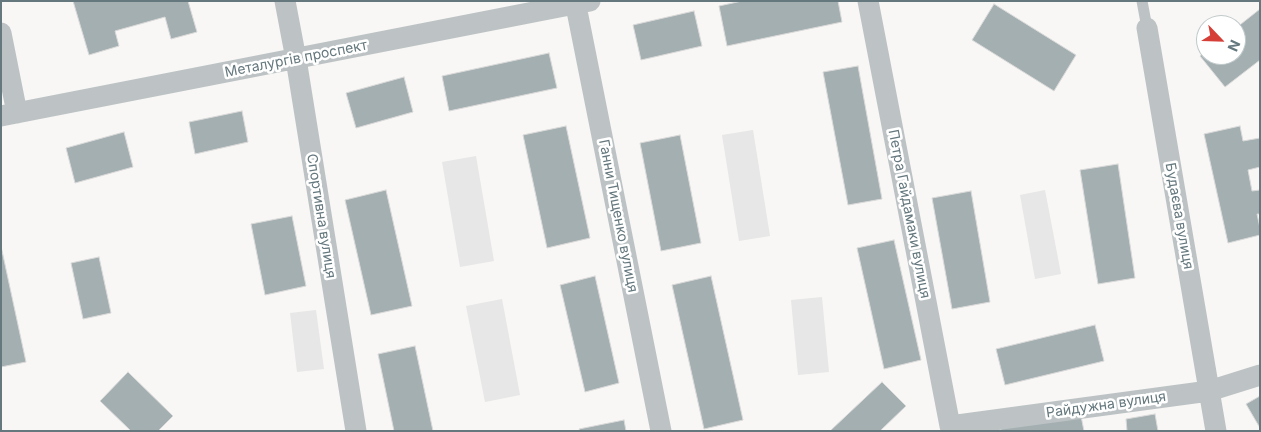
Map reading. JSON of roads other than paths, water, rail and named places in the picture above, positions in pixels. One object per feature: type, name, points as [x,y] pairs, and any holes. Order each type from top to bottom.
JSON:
[{"type":"street","name":"Спортивна вулиця","points":[[285,1],[356,431]]},
{"type":"street","name":"Петра Гайдамаки вулиця","points":[[868,1],[947,429]]},
{"type":"street","name":"Металургів проспект","points":[[9,115],[580,2]]},
{"type":"street","name":"Ганни Тищенко вулиця","points":[[580,2],[661,431]]},
{"type":"street","name":"Будаєва вулиця","points":[[1147,28],[1216,431]]},
{"type":"street","points":[[1,33],[9,115]]},
{"type":"street","name":"Райдужна вулиця","points":[[947,429],[1209,391],[1260,375]]},
{"type":"lane","name":"Будаєва вулиця","points":[[1142,1],[1147,28]]}]
